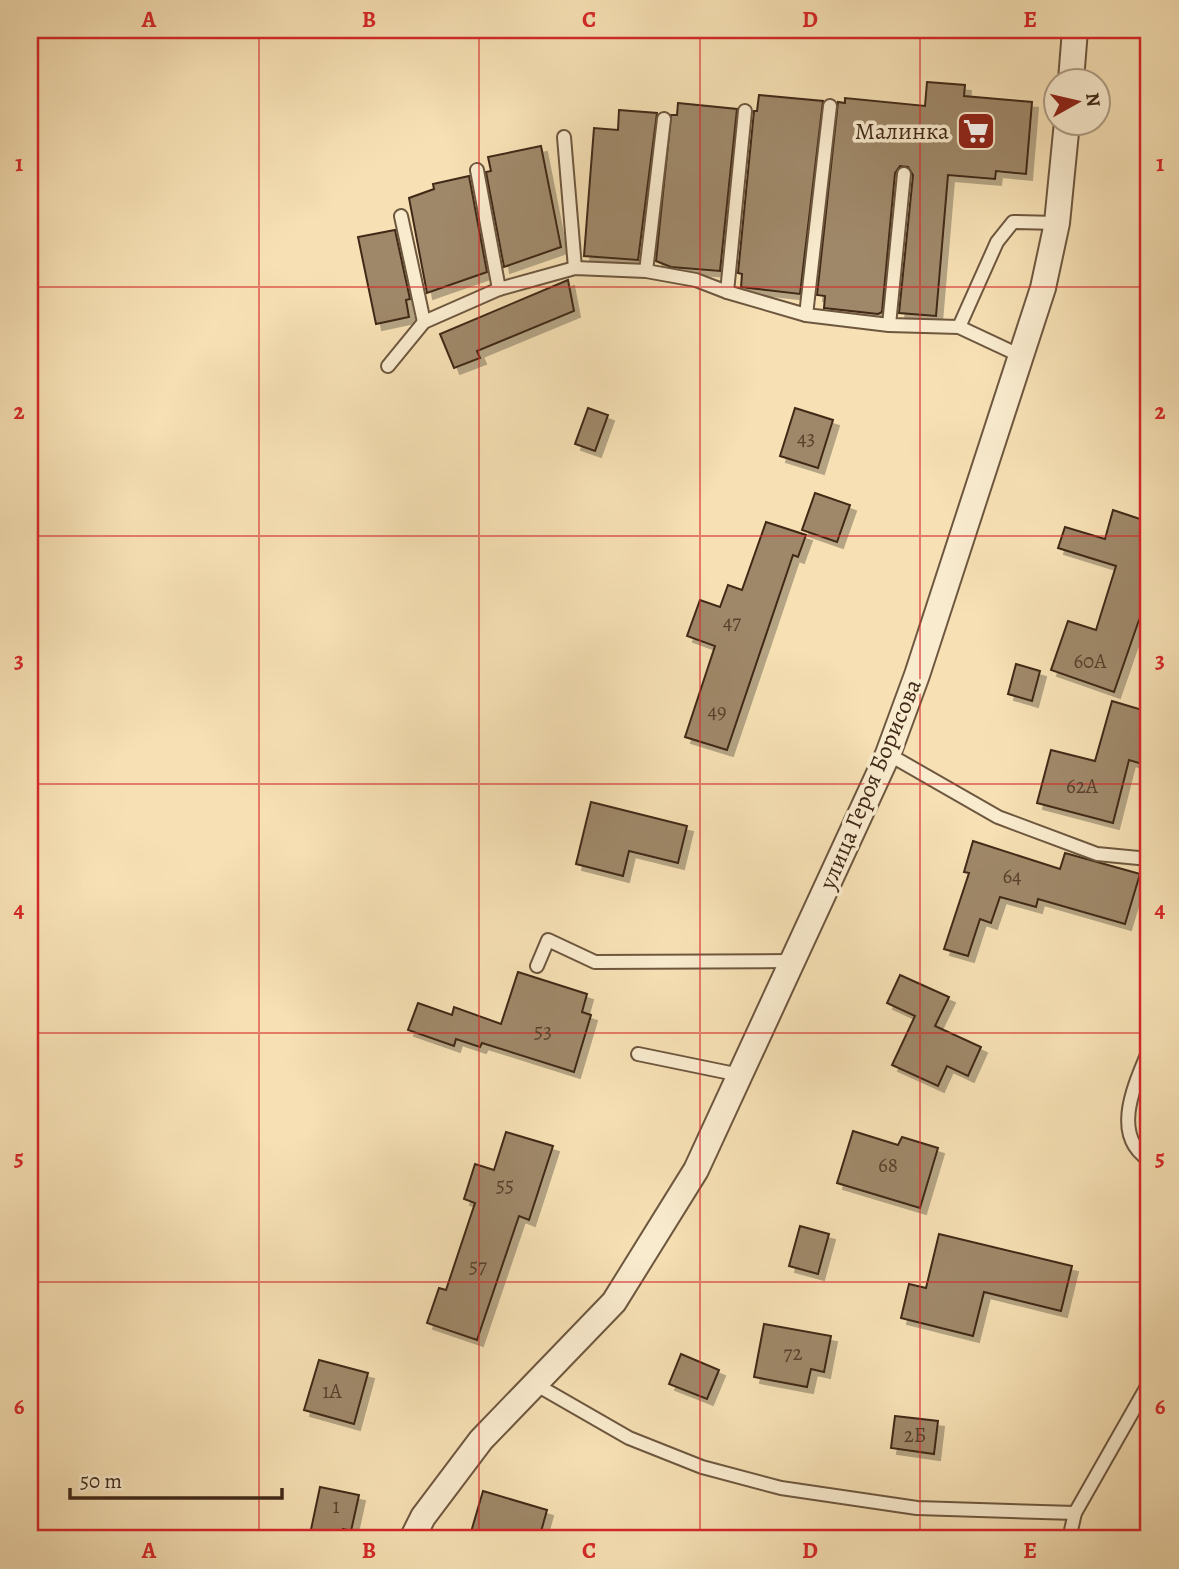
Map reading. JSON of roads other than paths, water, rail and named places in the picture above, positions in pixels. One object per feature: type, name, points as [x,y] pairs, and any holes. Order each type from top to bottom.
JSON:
[{"type":"street","points":[[1072,66],[1076,30]]},
{"type":"street","name":"улица Героя Борисова","points":[[412,1539],[423,1517],[481,1440],[614,1302],[696,1170],[888,754],[918,675],[1043,288],[1057,223],[1066,136]]},
{"type":"lane","points":[[806,315],[830,106]]},
{"type":"lane","points":[[727,292],[745,111]]},
{"type":"lane","points":[[646,271],[664,119]]},
{"type":"lane","points":[[564,137],[575,268]]},
{"type":"lane","points":[[477,170],[499,289]]},
{"type":"lane","points":[[889,325],[904,174]]},
{"type":"lane","points":[[401,216],[424,322]]},
{"type":"lane","points":[[959,327],[997,242],[1013,222],[1057,223]]},
{"type":"lane","points":[[388,366],[424,322],[499,289],[575,268],[646,271],[696,280],[806,315],[889,325],[959,327],[1021,356]]},
{"type":"lane","points":[[888,754],[998,817],[1097,854],[1149,859]]},
{"type":"lane","points":[[537,966],[548,940],[595,962],[792,961]]},
{"type":"lane","points":[[1149,1050],[1134,1089],[1126,1125],[1133,1146],[1149,1160]]},
{"type":"lane","points":[[638,1054],[740,1075]]},
{"type":"lane","points":[[1069,1539],[1074,1513],[1149,1383]]},
{"type":"lane","points":[[535,1384],[629,1438],[702,1467],[781,1488],[917,1508],[1074,1513]]},
{"type":"place","name":"Малинка","points":[[976,131]]}]
